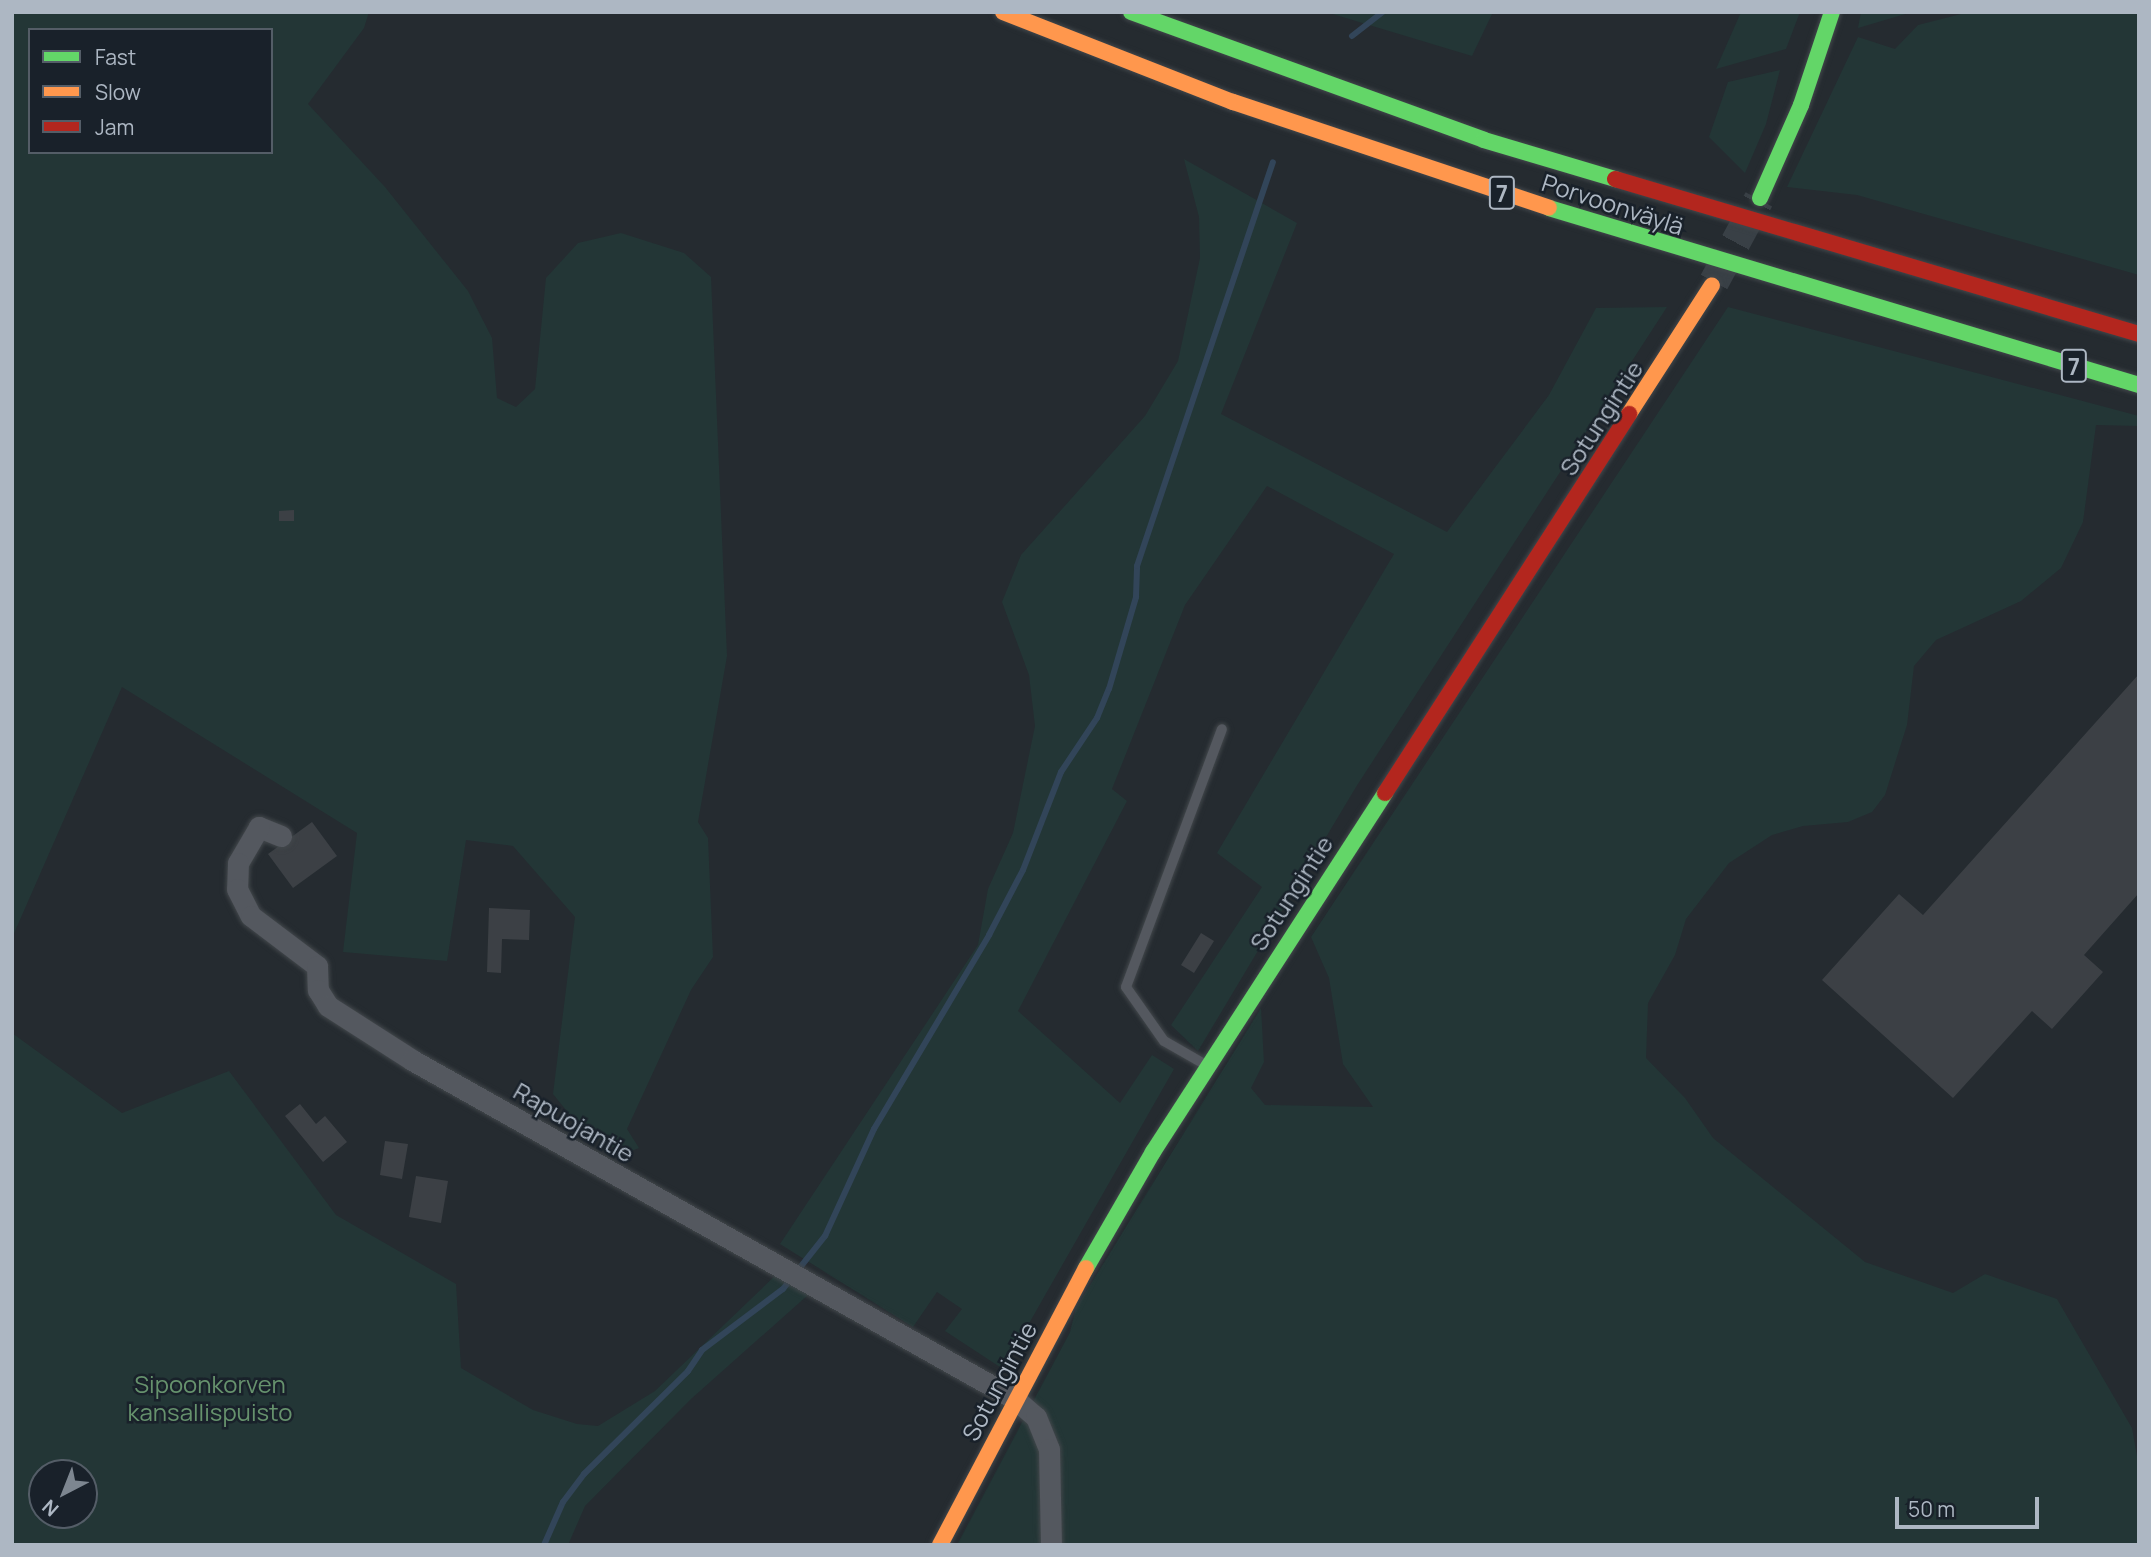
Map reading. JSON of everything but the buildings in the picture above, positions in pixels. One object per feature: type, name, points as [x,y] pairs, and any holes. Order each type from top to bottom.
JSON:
[{"type":"main road","name":"Porvoonväylä","points":[[1003,12],[1233,102],[1398,160],[1696,254],[2139,384]]},
{"type":"main road","name":"Porvoonväylä","points":[[1131,12],[1484,140],[2139,334]]},
{"type":"main road","points":[[1760,198],[1801,105],[1832,12]]},
{"type":"main road","name":"Sotungintie","points":[[940,1545],[1015,1399],[1206,1065],[1712,285]]},
{"type":"street","name":"Rapuojantie","points":[[281,836],[259,827],[238,863],[237,889],[251,916],[317,966],[318,990],[328,1006],[412,1060],[1015,1399]]},
{"type":"street","points":[[1015,1399],[1036,1417],[1049,1449],[1051,1545]]},
{"type":"lane","points":[[1206,1065],[1164,1041],[1126,987],[1222,729]]},
{"type":"green space","points":[[12,12],[369,12],[364,28],[308,104],[385,187],[468,291],[492,338],[497,398],[516,407],[535,389],[546,278],[578,243],[621,233],[684,253],[711,277],[727,656],[698,822],[708,838],[713,957],[691,990],[627,1129],[639,1148],[624,1154],[578,1125],[553,1094],[575,917],[513,846],[466,840],[447,961],[343,952],[357,833],[122,687],[12,938]]},
{"type":"green space","points":[[1326,12],[1493,12],[1472,56]]},
{"type":"green space","points":[[1741,12],[1800,12],[1786,49],[1716,69]]},
{"type":"green space","points":[[1861,12],[1912,12],[1858,28]]},
{"type":"green space","points":[[1969,12],[2139,12],[2139,275],[1857,195],[1787,187],[1858,37],[1895,49],[1918,25]]},
{"type":"green space","points":[[1780,70],[1766,124],[1745,173],[1709,137],[1728,82]]},
{"type":"green space","points":[[1184,159],[1297,223],[1221,414],[1447,532],[1549,395],[1596,308],[1667,307],[1356,787],[1198,1051],[1171,1025],[1262,887],[1217,853],[1394,554],[1267,486],[1185,605],[1112,789],[1127,801],[1018,1011],[1120,1103],[1152,1055],[1174,1069],[1003,1369],[945,1331],[962,1309],[937,1292],[913,1327],[780,1244],[978,945],[988,889],[1013,833],[1035,726],[1029,675],[1002,602],[1021,555],[1145,416],[1178,361],[1200,258],[1199,217]]},
{"type":"green space","points":[[1728,307],[2139,416],[2139,426],[2096,425],[2083,522],[2061,568],[2021,601],[1936,640],[1914,666],[1907,725],[1885,795],[1872,812],[1848,822],[1803,826],[1772,835],[1729,863],[1686,919],[1675,955],[1648,1003],[1646,1058],[1685,1098],[1713,1138],[1865,1262],[1953,1293],[1985,1274],[2057,1299],[2132,1428],[2139,1467],[2139,1545],[957,1545],[1070,1332],[1076,1308],[1261,1008],[1264,1062],[1251,1088],[1265,1105],[1373,1107],[1343,1064],[1329,978],[1311,937]]},
{"type":"green space","name":"Sipoonkorven kansallispuisto","points":[[12,1033],[122,1113],[229,1071],[336,1215],[456,1284],[461,1368],[533,1410],[577,1424],[598,1426],[655,1391],[779,1272],[808,1295],[691,1399],[585,1506],[568,1545],[12,1545]]},
{"type":"waterway","points":[[1352,36],[1383,12]]},
{"type":"waterway","points":[[544,1545],[563,1502],[584,1474],[688,1371],[702,1350],[783,1289],[825,1236],[874,1129],[989,935],[1023,870],[1061,772],[1097,718],[1109,689],[1136,597],[1137,566],[1273,162]]},
{"type":"tunnel","points":[[1714,282],[1759,199]]},
{"type":"traffic: fast","points":[[1131,12],[1484,140],[1615,179]]},
{"type":"traffic: fast","points":[[1760,198],[1801,105],[1832,12]]},
{"type":"traffic: fast","points":[[1549,208],[2139,385]]},
{"type":"traffic: fast","points":[[1086,1268],[1153,1152],[1385,793]]},
{"type":"traffic: slow","points":[[1003,12],[1233,102],[1549,208]]},
{"type":"traffic: slow","points":[[1629,414],[1712,285]]},
{"type":"traffic: slow","points":[[940,1545],[1086,1268]]},
{"type":"traffic: jam","points":[[1615,179],[2139,334]]},
{"type":"traffic: jam","points":[[1385,793],[1629,414]]}]
